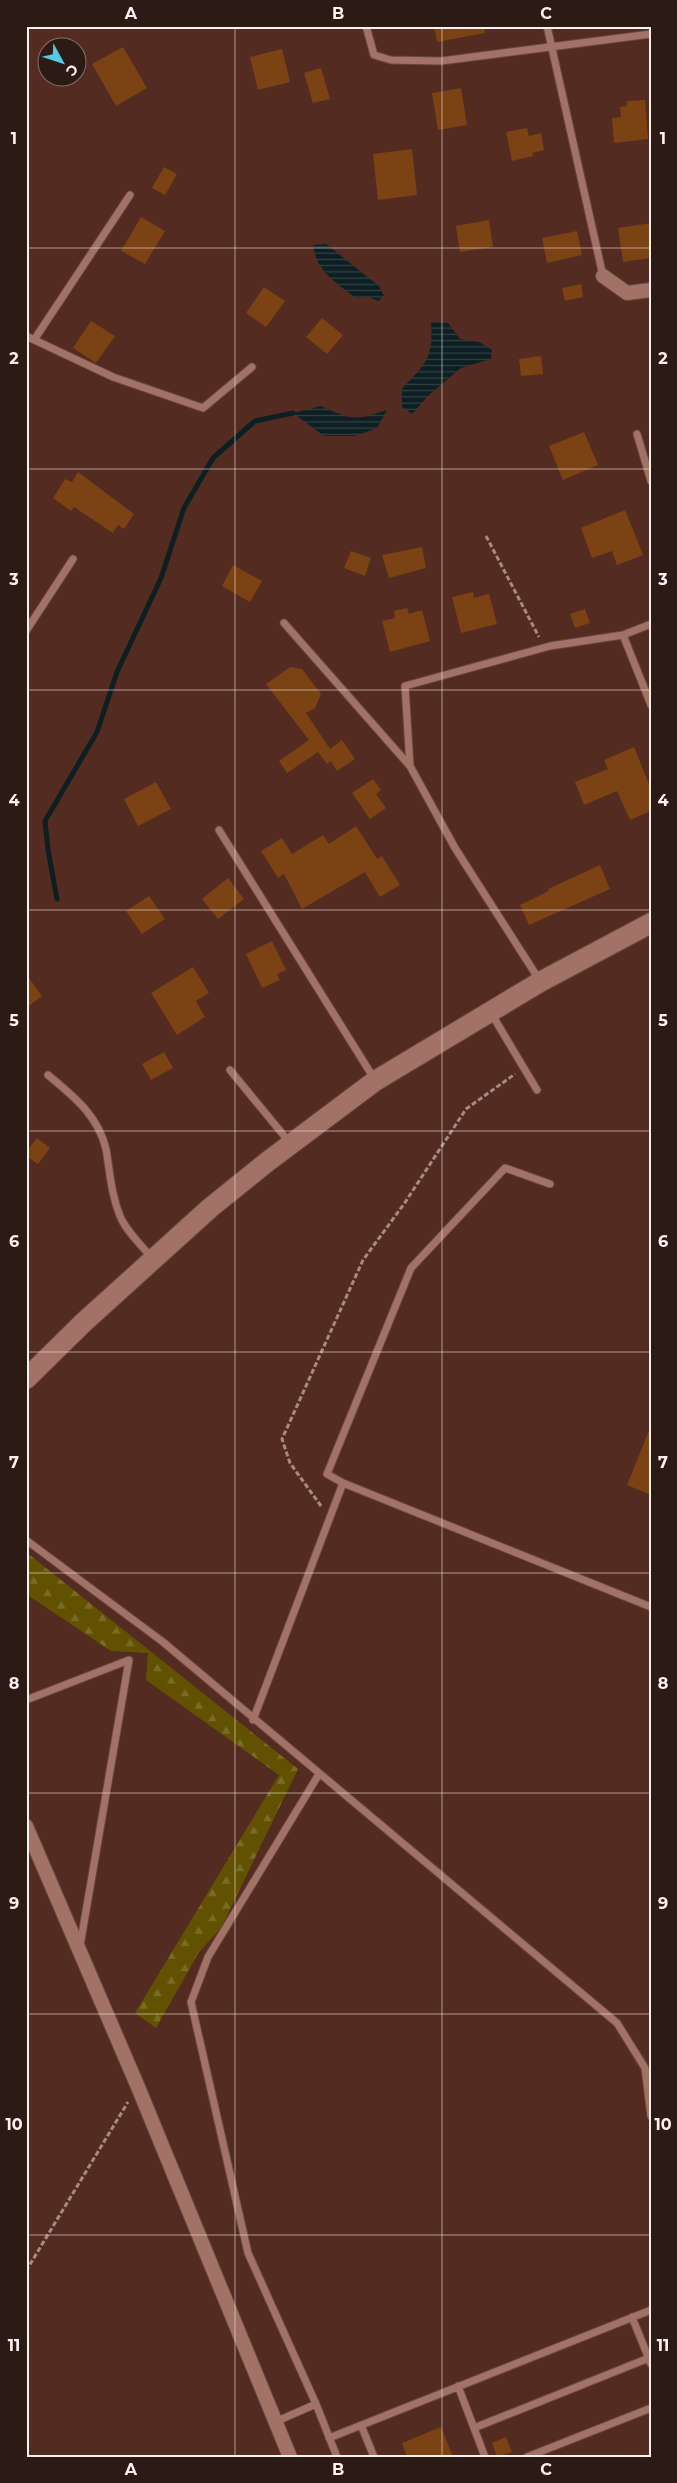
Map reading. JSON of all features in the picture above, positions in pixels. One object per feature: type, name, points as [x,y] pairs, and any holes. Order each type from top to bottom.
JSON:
[{"type":"main road","points":[[26,1378],[210,1208],[291,1143],[375,1081],[540,982],[651,923]]},
{"type":"street","points":[[603,276],[628,293],[651,290]]},
{"type":"street","points":[[26,1826],[138,2087],[290,2457]]},
{"type":"lane","points":[[366,26],[374,55],[391,60],[442,61],[651,34]]},
{"type":"lane","points":[[547,26],[603,276]]},
{"type":"lane","points":[[34,340],[130,195]]},
{"type":"lane","points":[[26,336],[112,376],[203,408],[252,367]]},
{"type":"lane","points":[[637,434],[651,481]]},
{"type":"lane","points":[[26,631],[73,559]]},
{"type":"lane","points":[[284,623],[410,766],[455,848],[540,982]]},
{"type":"lane","points":[[410,766],[405,686],[550,646],[623,635],[651,624]]},
{"type":"lane","points":[[623,635],[651,705]]},
{"type":"lane","points":[[219,830],[375,1081]]},
{"type":"lane","points":[[490,1011],[537,1090]]},
{"type":"lane","points":[[230,1070],[291,1143]]},
{"type":"lane","points":[[48,1075],[84,1105],[92,1119],[105,1148],[113,1197],[121,1219],[153,1259]]},
{"type":"lane","points":[[550,1184],[505,1168],[411,1268],[327,1474],[343,1483],[651,1607]]},
{"type":"lane","points":[[253,1720],[343,1483]]},
{"type":"lane","points":[[26,1540],[162,1642],[617,2023],[645,2068],[651,2116]]},
{"type":"lane","points":[[26,1700],[129,1660],[79,1952]]},
{"type":"lane","points":[[319,1774],[208,1958],[191,2002],[248,2253],[316,2404],[337,2457]]},
{"type":"lane","points":[[329,2438],[651,2310]]},
{"type":"lane","points":[[474,2428],[650,2361],[632,2317]]},
{"type":"lane","points":[[458,2386],[485,2457]]},
{"type":"lane","points":[[275,2422],[316,2404]]},
{"type":"lane","points":[[527,2457],[651,2408]]},
{"type":"lane","points":[[362,2424],[374,2457]]},
{"type":"path","points":[[486,536],[536,634],[550,646]]},
{"type":"path","points":[[327,1525],[321,1506],[290,1463],[282,1439],[363,1260],[404,1204],[466,1108],[524,1068]]},
{"type":"path","points":[[26,2271],[138,2087]]},
{"type":"green space","points":[[26,1552],[298,1769],[221,1928],[199,1952],[156,2028],[135,2013],[279,1775],[146,1680],[148,1653],[111,1651],[26,1594]]},
{"type":"shaded area","points":[[326,244],[379,286],[384,296],[378,301],[369,297],[356,298],[328,276],[318,262],[313,245]]},
{"type":"shaded area","points":[[431,322],[448,323],[460,339],[479,342],[492,350],[491,359],[461,368],[430,394],[412,414],[402,407],[402,389],[426,360],[431,344]]},
{"type":"shaded area","points":[[321,406],[339,414],[353,417],[367,416],[387,410],[377,428],[355,436],[324,436],[293,413]]},
{"type":"building","points":[[434,26],[484,26],[485,33],[437,42]]},
{"type":"building","points":[[123,47],[147,88],[116,106],[92,64]]},
{"type":"building","points":[[282,49],[290,82],[258,90],[250,57]]},
{"type":"building","points":[[321,68],[330,99],[313,103],[304,73]]},
{"type":"building","points":[[461,88],[467,125],[438,130],[432,93]]},
{"type":"building","points":[[645,100],[648,139],[614,143],[612,118],[621,117],[620,107],[627,106],[627,101]]},
{"type":"building","points":[[527,128],[529,136],[541,133],[544,150],[532,153],[533,156],[512,161],[506,132]]},
{"type":"building","points":[[412,149],[417,195],[378,200],[373,154]]},
{"type":"building","points":[[164,167],[177,174],[165,195],[152,188]]},
{"type":"building","points":[[141,217],[165,231],[145,264],[121,251]]},
{"type":"building","points":[[489,220],[493,247],[460,252],[456,226]]},
{"type":"building","points":[[651,223],[651,258],[623,262],[618,228]]},
{"type":"building","points":[[577,231],[582,255],[547,263],[542,238]]},
{"type":"building","points":[[581,284],[583,297],[565,301],[562,288]]},
{"type":"building","points":[[264,287],[285,301],[266,327],[246,313]]},
{"type":"building","points":[[322,318],[343,335],[327,354],[306,337]]},
{"type":"building","points":[[91,321],[115,336],[96,363],[73,348]]},
{"type":"building","points":[[541,356],[543,374],[521,376],[519,359]]},
{"type":"building","points":[[584,432],[598,465],[563,480],[549,446]]},
{"type":"building","points":[[78,472],[134,514],[124,529],[118,525],[113,533],[74,507],[71,511],[53,498],[65,479],[72,482]]},
{"type":"building","points":[[625,510],[643,555],[617,565],[612,551],[592,558],[581,528]]},
{"type":"building","points":[[422,547],[426,568],[389,578],[382,555]]},
{"type":"building","points":[[351,551],[371,558],[365,576],[344,568]]},
{"type":"building","points":[[233,565],[262,581],[250,602],[222,586]]},
{"type":"building","points":[[473,592],[474,598],[489,594],[497,624],[461,633],[452,597]]},
{"type":"building","points":[[407,608],[409,614],[422,610],[430,641],[390,652],[382,621],[395,618],[394,611]]},
{"type":"building","points":[[585,609],[590,623],[575,628],[570,614]]},
{"type":"building","points":[[290,667],[302,669],[321,694],[315,708],[306,713],[330,749],[342,740],[355,759],[337,771],[331,761],[327,764],[318,752],[287,773],[279,761],[309,740],[266,684]]},
{"type":"building","points":[[634,747],[651,789],[651,811],[630,820],[617,791],[584,805],[575,782],[608,769],[604,760]]},
{"type":"building","points":[[373,779],[381,790],[376,794],[386,808],[370,819],[352,793]]},
{"type":"building","points":[[156,782],[171,809],[138,826],[124,799]]},
{"type":"building","points":[[356,826],[377,859],[382,856],[400,885],[380,897],[365,872],[302,909],[284,874],[278,878],[261,851],[282,838],[292,854],[323,835],[329,844]]},
{"type":"building","points":[[600,865],[610,889],[529,925],[520,905],[549,891],[548,889]]},
{"type":"building","points":[[228,878],[244,899],[218,919],[202,899]]},
{"type":"building","points":[[149,896],[165,919],[142,934],[126,911]]},
{"type":"building","points":[[272,941],[286,970],[277,974],[280,980],[262,988],[246,954]]},
{"type":"building","points":[[193,967],[209,993],[196,1001],[205,1017],[177,1035],[151,993]]},
{"type":"building","points":[[26,974],[42,996],[26,1008]]},
{"type":"building","points":[[164,1052],[173,1068],[151,1080],[142,1064]]},
{"type":"building","points":[[37,1138],[50,1148],[38,1164],[26,1156],[26,1152]]},
{"type":"building","points":[[651,1428],[651,1495],[627,1485]]},
{"type":"building","points":[[441,2427],[453,2457],[407,2457],[402,2443]]},
{"type":"building","points":[[506,2437],[512,2452],[497,2457],[492,2443]]},
{"type":"waterway","points":[[57,899],[45,821],[97,732],[117,672],[161,578],[184,508],[213,458],[255,421],[293,413]]}]
